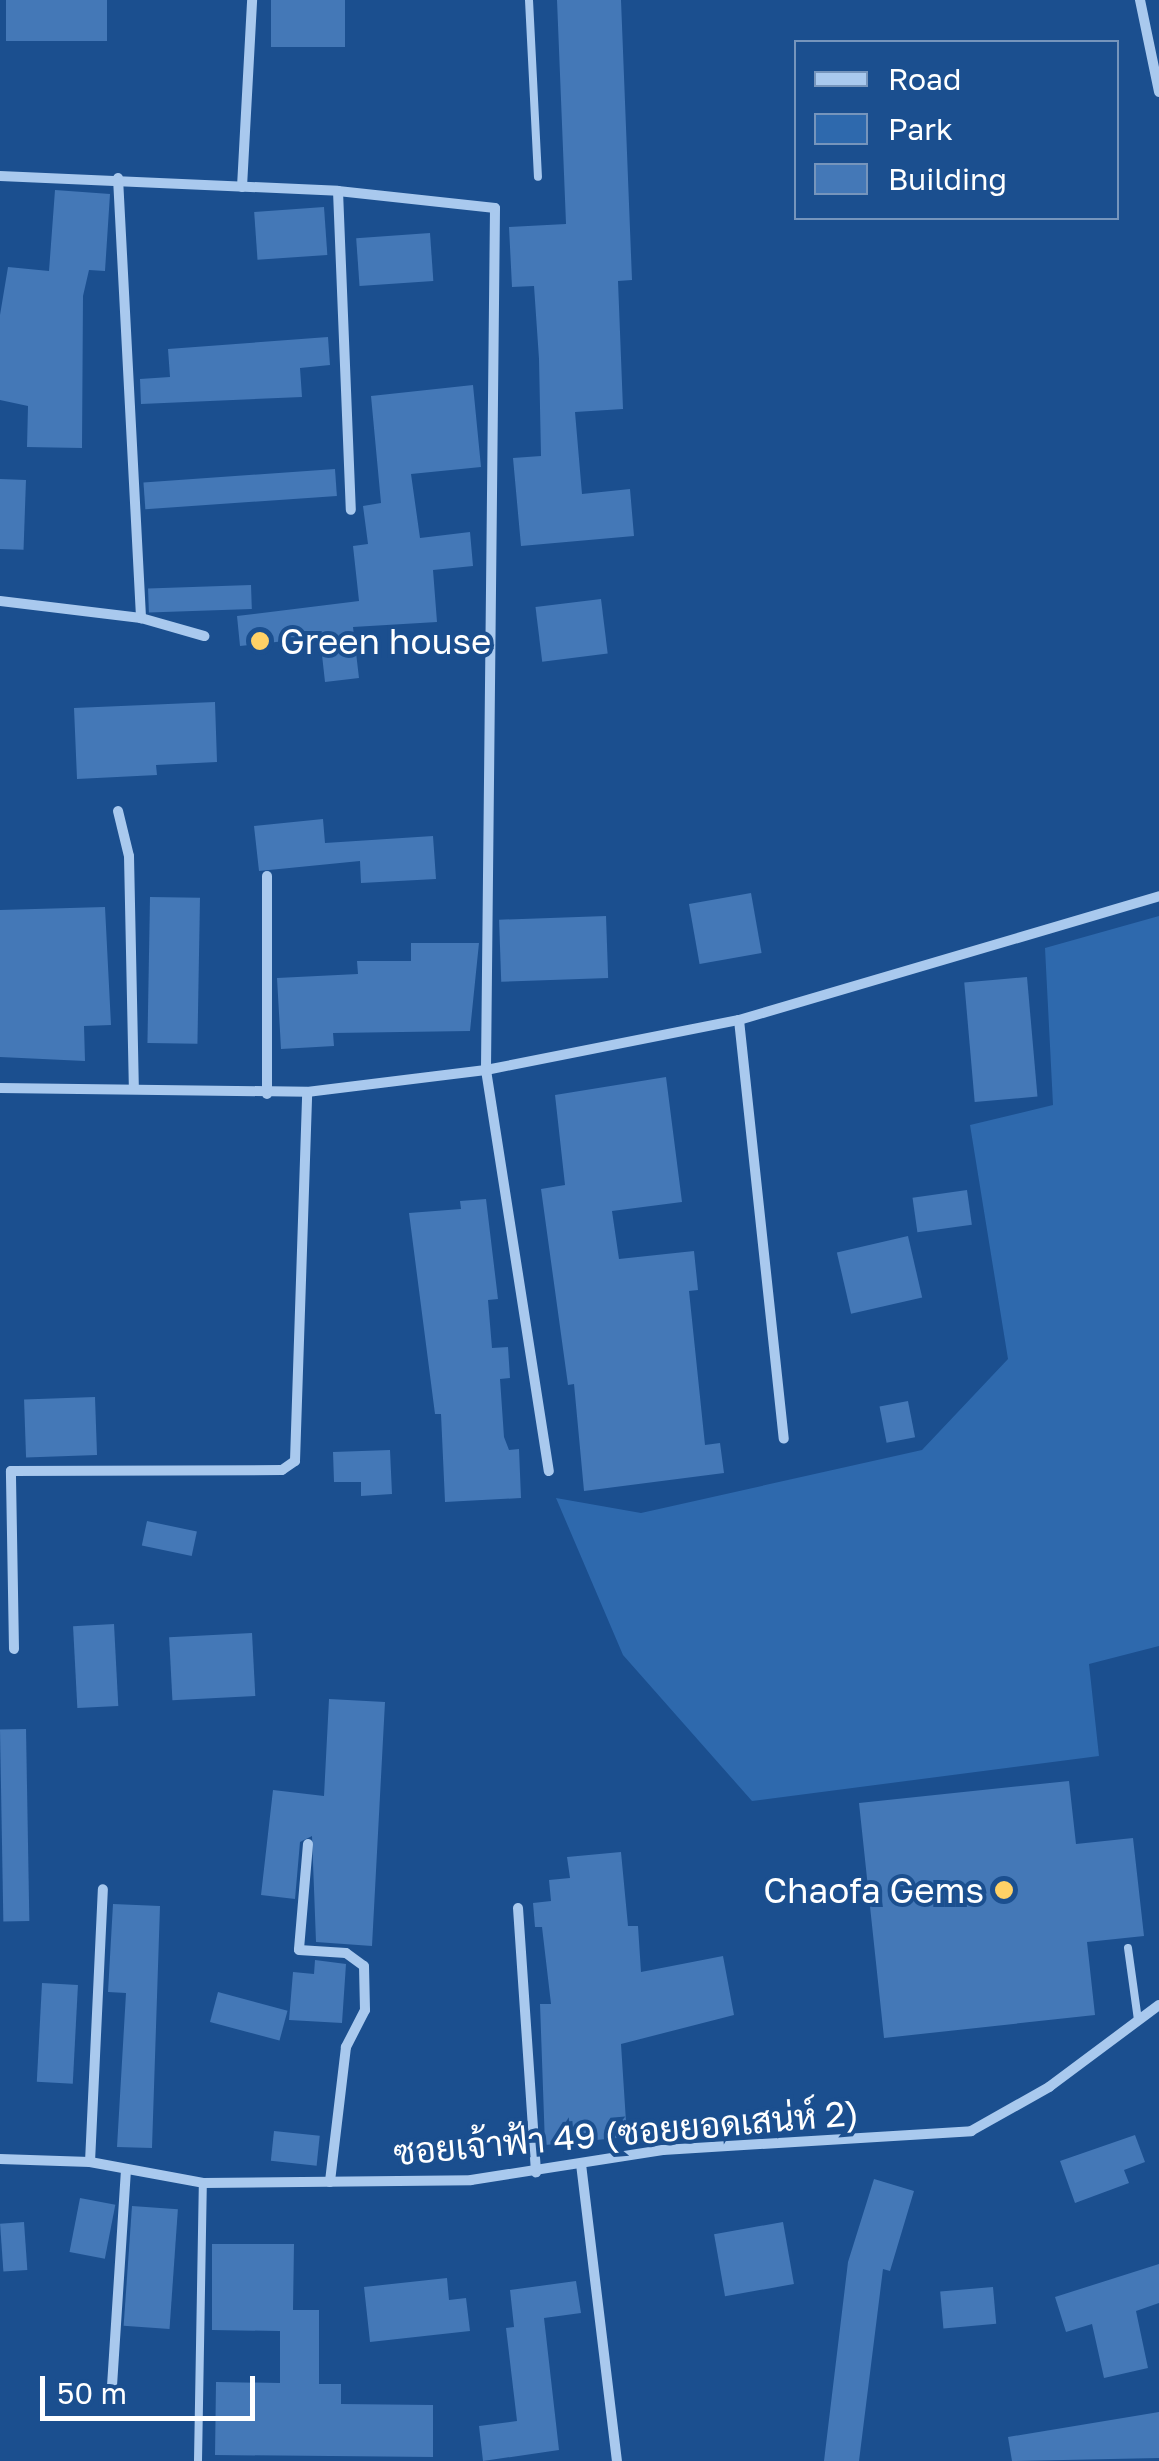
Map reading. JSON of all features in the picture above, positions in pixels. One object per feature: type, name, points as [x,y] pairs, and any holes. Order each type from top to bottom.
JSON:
[{"type":"street","points":[[242,188],[252,0]]},
{"type":"street","points":[[1140,0],[1159,92]]},
{"type":"street","points":[[0,176],[118,178],[338,191],[496,208],[486,1070],[549,1471]]},
{"type":"street","points":[[118,178],[141,618]]},
{"type":"street","points":[[338,191],[351,510]]},
{"type":"street","points":[[0,601],[141,618],[204,636]]},
{"type":"street","points":[[118,810],[129,856],[134,1086]]},
{"type":"street","points":[[267,876],[267,1094]]},
{"type":"street","points":[[0,1088],[134,1086],[267,1094],[486,1070],[739,1020],[1159,896]]},
{"type":"street","points":[[739,1020],[784,1438]]},
{"type":"street","points":[[14,1650],[11,1471],[282,1470],[295,1462],[307,1092]]},
{"type":"street","points":[[308,1844],[300,1950],[346,1953],[364,1966],[365,2010],[346,2047],[330,2182]]},
{"type":"street","points":[[90,2162],[102,1889]]},
{"type":"street","points":[[518,1908],[536,2172]]},
{"type":"street","name":"ซอยเจ้าฟ้า 49 (ซอยยอดเสน่ห์ 2)","points":[[0,2158],[90,2162],[203,2184],[471,2180],[663,2150],[971,2131],[1049,2087],[1159,2004]]},
{"type":"street","points":[[582,2164],[617,2461]]},
{"type":"street","points":[[112,2386],[126,2170]]},
{"type":"lane","points":[[529,0],[538,177]]},
{"type":"lane","points":[[1128,1948],[1138,2020]]},
{"type":"lane","points":[[198,2461],[203,2184]]},
{"type":"green space","points":[[1159,916],[1159,1646],[1089,1664],[1099,1756],[752,1801],[623,1655],[556,1498],[641,1513],[922,1450],[1008,1359],[970,1125],[1053,1105],[1045,948]]},
{"type":"building","points":[[6,0],[107,0],[107,41],[6,41]]},
{"type":"building","points":[[271,0],[345,0],[345,47],[271,47]]},
{"type":"building","points":[[557,0],[621,0],[632,280],[618,281],[623,409],[575,412],[582,494],[630,489],[634,536],[521,546],[513,458],[541,456],[539,359],[534,286],[512,287],[509,227],[566,224]]},
{"type":"building","points":[[55,190],[110,194],[105,271],[89,270],[83,296],[82,448],[27,447],[28,406],[0,400],[0,315],[8,267],[49,271]]},
{"type":"building","points":[[324,207],[327,255],[258,260],[254,212]]},
{"type":"building","points":[[430,233],[433,281],[360,286],[356,238]]},
{"type":"building","points":[[328,337],[330,365],[300,368],[302,397],[141,404],[140,379],[170,377],[168,349]]},
{"type":"building","points":[[473,385],[481,467],[411,474],[420,538],[470,532],[473,566],[433,570],[437,622],[353,627],[359,678],[325,682],[320,637],[240,646],[237,616],[359,601],[353,546],[368,544],[363,506],[381,503],[371,396]]},
{"type":"building","points":[[335,469],[337,496],[145,509],[143,482]]},
{"type":"building","points":[[0,479],[26,480],[24,550],[0,549]]},
{"type":"building","points":[[251,585],[252,609],[149,613],[148,589]]},
{"type":"building","points":[[601,599],[608,654],[542,662],[535,607]]},
{"type":"building","points":[[215,702],[217,762],[156,765],[157,775],[77,779],[74,708]]},
{"type":"building","points":[[323,819],[325,843],[433,836],[436,879],[361,883],[360,861],[259,871],[254,826]]},
{"type":"building","points":[[751,893],[762,953],[700,964],[689,904]]},
{"type":"building","points":[[150,897],[200,898],[197,1044],[147,1043]]},
{"type":"building","points":[[105,907],[111,1025],[84,1026],[85,1061],[0,1057],[0,910]]},
{"type":"building","points":[[606,916],[608,978],[501,982],[499,920]]},
{"type":"building","points":[[411,943],[479,943],[470,1031],[333,1033],[334,1046],[281,1049],[277,978],[358,974],[357,961],[411,961]]},
{"type":"building","points":[[1027,977],[1037,1097],[975,1102],[964,982]]},
{"type":"building","points":[[666,1077],[682,1202],[612,1211],[619,1259],[694,1251],[698,1290],[689,1291],[705,1445],[720,1443],[724,1473],[584,1491],[574,1384],[568,1385],[541,1189],[565,1185],[555,1095]]},
{"type":"building","points":[[967,1190],[972,1225],[917,1232],[913,1198]]},
{"type":"building","points":[[486,1199],[498,1299],[488,1300],[492,1348],[508,1347],[510,1378],[500,1379],[504,1437],[509,1450],[519,1449],[521,1498],[445,1502],[441,1414],[435,1414],[409,1213],[461,1209],[460,1201]]},
{"type":"building","points":[[908,1236],[922,1297],[851,1314],[837,1252]]},
{"type":"building","points":[[95,1397],[97,1455],[26,1457],[24,1399]]},
{"type":"building","points":[[908,1401],[915,1437],[887,1443],[880,1407]]},
{"type":"building","points":[[390,1450],[392,1494],[361,1496],[361,1482],[334,1482],[333,1452]]},
{"type":"building","points":[[147,1521],[197,1532],[192,1556],[142,1545]]},
{"type":"building","points":[[114,1624],[118,1706],[77,1708],[73,1626]]},
{"type":"building","points":[[252,1633],[255,1696],[172,1700],[169,1637]]},
{"type":"building","points":[[329,1699],[385,1702],[372,1946],[316,1942],[312,1836],[300,1842],[295,1899],[261,1895],[273,1790],[324,1796]]},
{"type":"building","points":[[0,1729],[26,1729],[29,1921],[3,1921]]},
{"type":"building","name":"Chaofa Gems","points":[[1069,1781],[1076,1844],[1133,1838],[1144,1936],[1087,1942],[1095,2015],[884,2038],[859,1803]]},
{"type":"building","points":[[621,1852],[628,1926],[638,1926],[641,1972],[723,1956],[734,2015],[621,2044],[627,2137],[545,2145],[540,2004],[551,2004],[542,1927],[535,1927],[533,1903],[551,1901],[549,1880],[570,1878],[567,1857]]},
{"type":"building","points":[[113,1904],[160,1906],[152,2148],[117,2147],[126,1993],[108,1992]]},
{"type":"building","points":[[315,1960],[346,1964],[342,2023],[289,2020],[293,1972],[314,1974]]},
{"type":"building","points":[[42,1983],[78,1985],[73,2084],[37,2082]]},
{"type":"building","points":[[218,1992],[288,2011],[280,2041],[210,2022]]},
{"type":"building","points":[[274,2131],[320,2136],[317,2166],[271,2161]]},
{"type":"building","points":[[1135,2135],[1145,2162],[1124,2170],[1129,2183],[1075,2203],[1060,2161]]},
{"type":"building","points":[[874,2179],[914,2191],[890,2271],[883,2269],[859,2461],[824,2461],[848,2262]]},
{"type":"building","points":[[80,2198],[115,2205],[105,2259],[70,2252]]},
{"type":"building","points":[[132,2206],[178,2209],[170,2329],[124,2326]]},
{"type":"building","points":[[24,2222],[27,2270],[3,2272],[0,2224]]},
{"type":"building","points":[[783,2222],[794,2284],[725,2296],[714,2234]]},
{"type":"building","points":[[212,2244],[294,2244],[293,2310],[319,2310],[319,2384],[341,2384],[341,2404],[433,2405],[433,2457],[215,2455],[216,2382],[280,2383],[280,2331],[212,2330]]},
{"type":"building","points":[[1159,2264],[1159,2303],[1136,2311],[1148,2368],[1104,2378],[1092,2324],[1066,2332],[1055,2297]]},
{"type":"building","points":[[447,2278],[449,2300],[466,2298],[470,2331],[370,2342],[364,2287]]},
{"type":"building","points":[[576,2281],[581,2313],[544,2318],[559,2450],[483,2461],[479,2426],[517,2421],[506,2328],[514,2327],[510,2290]]},
{"type":"building","points":[[993,2287],[996,2324],[943,2328],[940,2292]]},
{"type":"building","points":[[1159,2412],[1159,2458],[1012,2461],[1008,2437]]},
{"type":"place","name":"Green house","points":[[260,641]]},
{"type":"place","name":"Chaofa Gems","points":[[1004,1890]]}]
